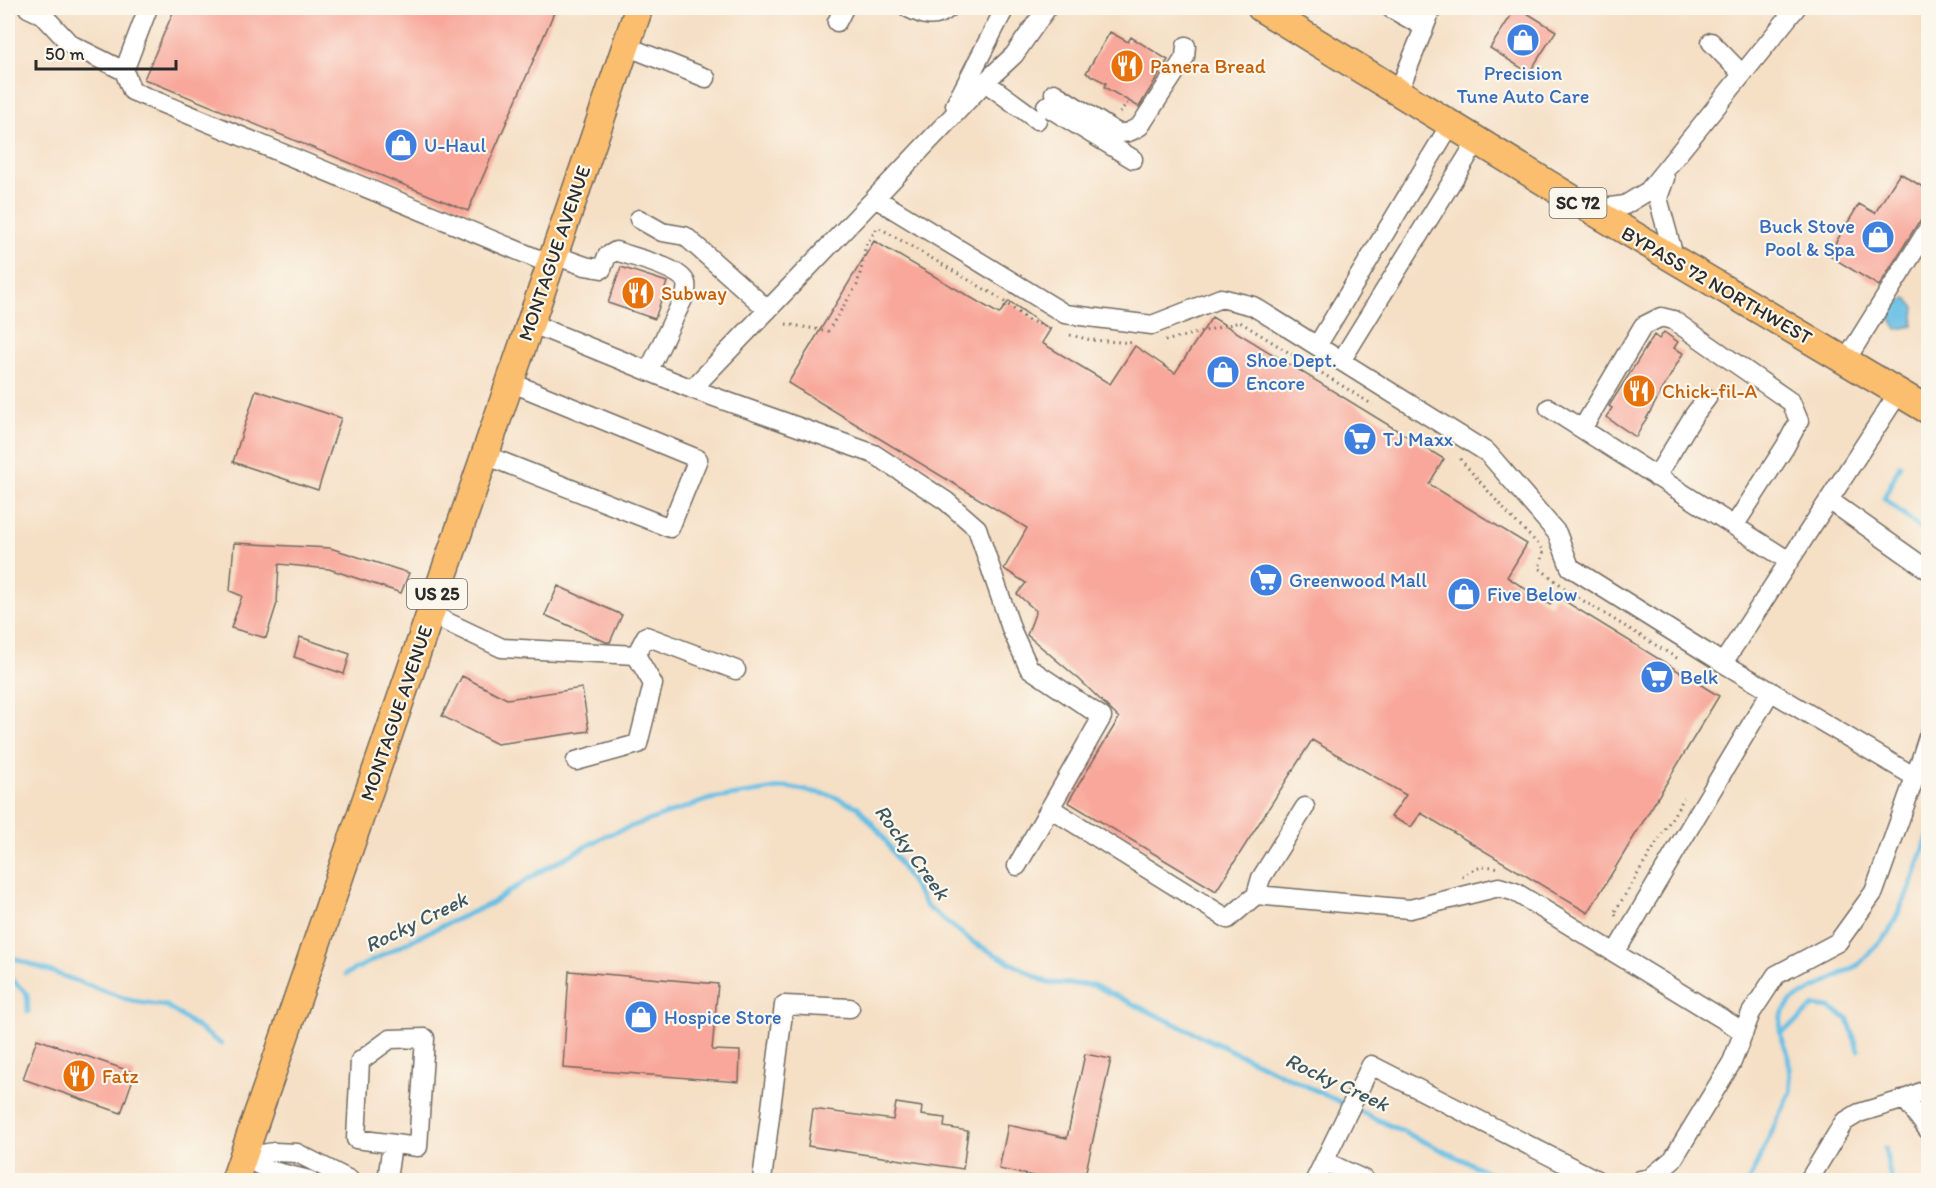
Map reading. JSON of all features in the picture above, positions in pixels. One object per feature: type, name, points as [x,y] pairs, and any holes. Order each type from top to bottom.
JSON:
[{"type":"highway","name":"MONTAGUE AVENUE","points":[[239,1169],[639,8]]},
{"type":"highway","name":"BYPASS 72 NORTHWEST","points":[[1261,8],[1590,210],[1928,407]]},
{"type":"street","points":[[28,8],[43,15],[70,44],[123,71],[132,91],[552,259],[602,269],[607,256],[616,252],[676,272],[686,284],[686,293],[649,370]]},
{"type":"street","points":[[123,71],[148,8]]},
{"type":"street","points":[[908,8],[924,16],[936,16],[949,8]]},
{"type":"street","points":[[945,123],[1005,8]]},
{"type":"street","points":[[692,389],[945,123],[1014,54],[1047,8]]},
{"type":"street","points":[[1398,93],[1432,8]]},
{"type":"street","points":[[1590,210],[1625,205],[1648,191],[1796,8]]},
{"type":"street","points":[[1394,9],[1424,27]]},
{"type":"street","points":[[1711,42],[1742,74]]},
{"type":"street","points":[[626,46],[706,78]]},
{"type":"street","points":[[985,82],[1121,134],[1140,126],[1185,57],[1186,46]]},
{"type":"street","points":[[1046,106],[1132,159]]},
{"type":"street","points":[[1317,346],[1450,125]]},
{"type":"street","points":[[1341,361],[1478,141]]},
{"type":"street","points":[[1670,165],[1658,198],[1675,260]]},
{"type":"street","points":[[875,198],[1065,314],[1152,325],[1221,298],[1253,306],[1488,453],[1557,533],[1570,567],[1723,663],[1915,777]]},
{"type":"street","points":[[639,219],[662,232],[685,236],[768,310]]},
{"type":"street","points":[[1846,360],[1929,229]]},
{"type":"street","points":[[1582,429],[1643,326],[1661,317],[1673,320],[1791,402],[1799,421],[1734,526]]},
{"type":"street","points":[[530,323],[692,389],[873,454],[946,501],[977,528],[1012,631],[1029,668],[1102,717],[1017,866]]},
{"type":"street","points":[[485,455],[670,528],[698,459],[510,382]]},
{"type":"street","points":[[1723,663],[1899,392]]},
{"type":"street","points":[[1656,477],[1707,398]]},
{"type":"street","points":[[1549,408],[1789,561]]},
{"type":"street","points":[[1828,500],[1929,570]]},
{"type":"street","points":[[430,614],[502,648],[636,655]]},
{"type":"street","points":[[636,655],[646,636],[736,670]]},
{"type":"street","points":[[576,761],[638,744],[653,684],[636,655]]},
{"type":"street","points":[[1615,953],[1771,691]]},
{"type":"street","points":[[1640,1180],[1650,1178],[1672,1159],[1732,1062],[1751,1013],[1776,975],[1838,942],[1874,892],[1929,737]]},
{"type":"street","points":[[1050,808],[1228,919],[1256,895],[1260,878],[1305,807]]},
{"type":"street","points":[[1256,895],[1410,909],[1499,887],[1515,892],[1744,1032]]},
{"type":"street","points":[[762,1180],[784,1005],[850,1008]]},
{"type":"street","points":[[425,1038],[418,1147],[392,1144],[356,1139],[360,1061],[390,1039],[425,1038]]},
{"type":"street","points":[[1315,1180],[1371,1065],[1597,1180]]},
{"type":"street","points":[[1809,1180],[1844,1122],[1859,1113],[1929,1089]]},
{"type":"street","points":[[1905,1099],[1929,1130]]},
{"type":"street","points":[[387,1180],[392,1144]]},
{"type":"street","points":[[239,1169],[274,1152],[297,1153],[350,1180]]},
{"type":"street","points":[[1324,1161],[1365,1180]]},
{"type":"street","points":[[239,1169],[269,1170],[309,1180]]},
{"type":"path","points":[[786,324],[828,331],[857,285],[865,246],[878,227],[998,297],[1028,320],[1061,333],[1091,340],[1141,343]]},
{"type":"path","points":[[1161,341],[1240,322],[1380,409]]},
{"type":"path","points":[[1460,459],[1510,516],[1544,550],[1539,568],[1574,595],[1686,664]]},
{"type":"path","points":[[1613,921],[1617,916],[1614,914],[1688,791]]},
{"type":"path","points":[[1459,881],[1465,874],[1477,868],[1489,865],[1502,868]]},
{"type":"water","points":[[1907,298],[1915,308],[1913,326],[1897,329],[1891,319],[1893,305]]},
{"type":"building","name":"U-Haul","points":[[175,8],[556,8],[468,211],[144,79]]},
{"type":"building","name":"Precision Tune Auto Care","points":[[1516,8],[1556,31],[1529,73],[1490,48]]},
{"type":"building","name":"Panera Bread","points":[[1110,32],[1128,42],[1131,37],[1168,60],[1139,107],[1104,87],[1106,83],[1086,73]]},
{"type":"building","name":"Buck Stove Pool & Spa","points":[[1900,173],[1929,191],[1929,218],[1918,223],[1879,286],[1828,255],[1859,204],[1875,213]]},
{"type":"building","name":"Greenwood Mall","points":[[874,241],[999,314],[1009,301],[1050,330],[1042,343],[1110,384],[1135,346],[1175,373],[1212,317],[1444,459],[1429,484],[1527,544],[1507,577],[1550,605],[1555,595],[1719,696],[1588,913],[1421,813],[1411,827],[1391,817],[1406,795],[1312,740],[1216,891],[1068,802],[1119,718],[1080,680],[1027,635],[1036,611],[1017,594],[1026,583],[1004,569],[1027,528],[788,383]]},
{"type":"building","name":"Subway","points":[[621,267],[667,282],[655,319],[608,303]]},
{"type":"building","name":"Chick-fil-A","points":[[1664,332],[1678,342],[1674,348],[1683,353],[1636,437],[1606,417],[1612,408],[1609,406],[1654,335],[1659,339]]},
{"type":"building","points":[[256,390],[341,418],[318,490],[233,462]]},
{"type":"building","points":[[234,543],[330,548],[409,573],[401,593],[329,569],[279,564],[277,603],[266,638],[231,628],[242,596],[230,591]]},
{"type":"building","points":[[558,586],[622,615],[610,642],[545,615]]},
{"type":"building","points":[[300,637],[350,654],[344,674],[294,657]]},
{"type":"building","points":[[462,676],[507,699],[582,688],[589,731],[497,744],[442,716]]},
{"type":"building","name":"Hospice Store","points":[[569,971],[718,984],[712,1050],[740,1051],[739,1082],[563,1068]]},
{"type":"building","name":"Fatz","points":[[37,1039],[135,1073],[121,1113],[23,1079]]},
{"type":"building","points":[[1085,1054],[1111,1059],[1084,1180],[1052,1180],[999,1169],[1008,1125],[1067,1138]]},
{"type":"building","points":[[896,1103],[922,1107],[921,1115],[945,1118],[944,1127],[968,1131],[963,1169],[808,1146],[813,1109],[893,1120]]},
{"type":"waterway","points":[[1900,465],[1884,498],[1928,535]]},
{"type":"waterway","name":"Rocky Creek","points":[[346,974],[422,935],[490,904],[539,872],[607,835],[710,799],[787,787],[830,795],[858,807],[882,835],[927,907],[974,943],[1048,983],[1093,985],[1505,1180]]},
{"type":"waterway","points":[[1749,1180],[1791,1091],[1788,1054],[1780,1033],[1781,1015],[1791,1001],[1858,965],[1889,932],[1910,888],[1928,837]]},
{"type":"waterway","name":"Rocky Creek","points":[[8,956],[132,1001],[167,1006],[221,1044]]},
{"type":"waterway","points":[[8,976],[27,994],[28,1012]]},
{"type":"waterway","name":"Rocky Creek","points":[[1780,1033],[1814,1006],[1829,1008],[1848,1019],[1858,1050]]},
{"type":"waterway","name":"Rocky Creek","points":[[1885,1148],[1891,1180]]},
{"type":"place","name":"Precision Tune Auto Care","points":[[1523,40]]},
{"type":"place","name":"Panera Bread","points":[[1127,66]]},
{"type":"place","name":"U-Haul","points":[[401,145]]},
{"type":"place","name":"Buck Stove Pool & Spa","points":[[1878,237]]},
{"type":"place","name":"Subway","points":[[638,293]]},
{"type":"place","name":"Shoe Dept. Encore","points":[[1223,372]]},
{"type":"place","name":"Chick-fil-A","points":[[1639,391]]},
{"type":"place","name":"TJ Maxx","points":[[1360,439]]},
{"type":"place","name":"Greenwood Mall","points":[[1266,580]]},
{"type":"place","name":"Five Below","points":[[1464,594]]},
{"type":"place","name":"Belk","points":[[1657,677]]},
{"type":"place","name":"Hospice Store","points":[[641,1017]]},
{"type":"place","name":"Fatz","points":[[79,1076]]}]
